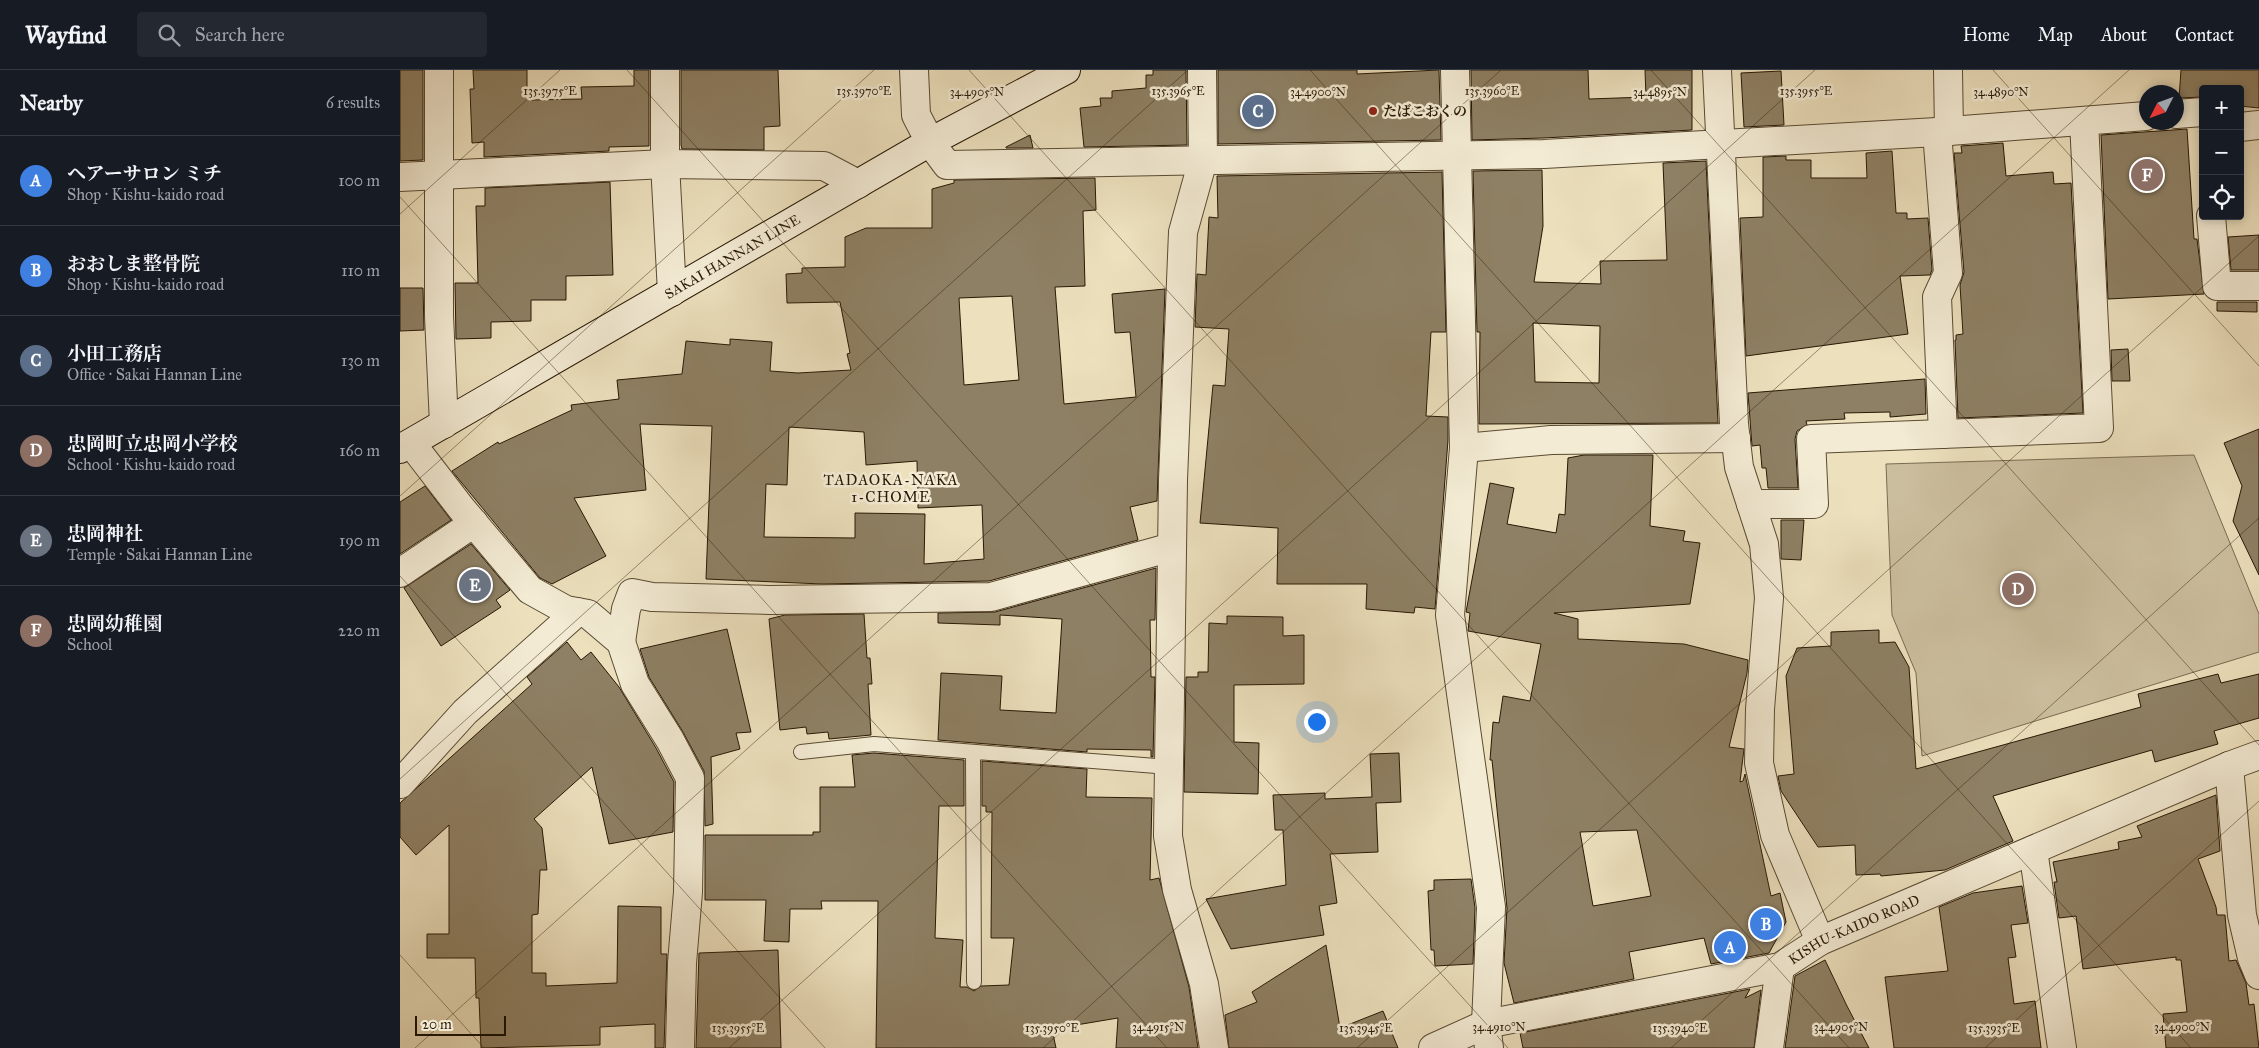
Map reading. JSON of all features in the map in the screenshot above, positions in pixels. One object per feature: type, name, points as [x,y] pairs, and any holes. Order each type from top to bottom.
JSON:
[{"type":"street","points":[[439,70],[439,316],[444,424]]},
{"type":"street","points":[[665,70],[665,164],[672,292]]},
{"type":"street","points":[[914,70],[916,115],[930,142],[947,165],[1457,154],[1544,154],[1943,132],[2139,117]]},
{"type":"street","name":"SAKAI HANNAN LINE","points":[[405,446],[930,142],[1066,70]]},
{"type":"street","points":[[1202,70],[1203,160],[1183,232],[1173,480],[1168,836],[1178,890],[1204,984],[1214,1048]]},
{"type":"street","points":[[1455,70],[1464,448],[1450,615],[1491,907],[1487,1036]]},
{"type":"street","points":[[1717,70],[1736,438],[1739,467],[1764,544],[1769,598],[1760,709],[1759,763],[1775,835],[1820,941]]},
{"type":"street","points":[[1943,434],[1938,297],[1948,273],[1943,132],[1948,70]]},
{"type":"street","points":[[2184,113],[2199,112]]},
{"type":"street","points":[[1751,504],[1814,504],[1811,439],[2099,428],[2084,121]]},
{"type":"street","points":[[2244,127],[2259,125]]},
{"type":"street","points":[[400,177],[665,164],[824,166],[858,184]]},
{"type":"street","points":[[2211,220],[2217,286],[2259,286]]},
{"type":"street","points":[[1464,448],[1551,440],[1736,438]]},
{"type":"street","points":[[405,446],[474,523],[530,590],[566,610],[588,614],[621,642]]},
{"type":"street","points":[[400,573],[474,523]]},
{"type":"street","points":[[680,1048],[682,963],[688,892],[690,778],[670,740],[635,684],[621,642],[626,609],[632,593],[652,597],[770,600],[991,597],[1172,547]]},
{"type":"street","points":[[400,784],[465,712],[577,612]]},
{"type":"street","name":"KISHU-KAIDO ROAD","points":[[1433,1048],[1780,967],[1820,941],[2228,766],[2259,756]]},
{"type":"street","points":[[2228,766],[2242,915],[2252,958],[2259,975]]},
{"type":"street","points":[[2033,850],[2062,1048]]},
{"type":"street","points":[[1770,1048],[1780,967]]},
{"type":"lane","points":[[801,752],[874,744],[1169,767]]},
{"type":"lane","points":[[974,752],[974,982]]},
{"type":"shaded area","points":[[2194,455],[2259,614],[2259,652],[1922,756],[1916,673],[1892,615],[1886,464]]},
{"type":"building","points":[[400,70],[423,70],[423,160],[400,161]]},
{"type":"building","points":[[473,70],[527,70],[527,90],[530,90],[531,100],[582,99],[581,87],[634,86],[634,70],[649,70],[649,146],[609,147],[609,151],[484,157],[484,142],[472,143],[470,89],[474,89]]},
{"type":"building","points":[[681,70],[778,70],[780,126],[764,127],[764,150],[682,149]]},
{"type":"building","points":[[1153,70],[1186,70],[1187,145],[1084,147],[1080,108],[1101,106],[1100,98],[1112,98],[1112,91],[1146,88],[1146,75],[1153,75]]},
{"type":"building","points":[[1218,70],[1357,70],[1357,74],[1439,70],[1441,140],[1218,144]]},
{"type":"building","points":[[1471,70],[1588,70],[1589,99],[1646,97],[1645,70],[1692,70],[1692,130],[1472,140]]},
{"type":"building","points":[[2181,70],[2259,70],[2259,108],[2244,106],[2244,85],[2199,85],[2199,97],[2184,98],[2184,85],[2180,85]]},
{"type":"building","points":[[1781,71],[1784,125],[1744,127],[1741,73]]},
{"type":"building","points":[[2187,129],[2194,239],[2197,239],[2204,294],[2108,299],[2101,135]]},
{"type":"building","points":[[1030,135],[1033,148],[1006,148],[1006,147]]},
{"type":"building","points":[[2003,143],[2006,176],[2053,172],[2054,184],[2071,183],[2083,413],[1958,418],[1955,340],[1956,335],[1963,334],[1960,285],[1964,272],[1954,153],[1962,153],[1961,146]]},
{"type":"building","points":[[1892,151],[1896,213],[1907,213],[1907,219],[1928,218],[1932,270],[1930,275],[1900,276],[1908,334],[1746,356],[1740,218],[1763,217],[1763,157],[1786,156],[1786,160],[1811,160],[1811,178],[1867,178],[1866,153]]},
{"type":"building","points":[[1706,161],[1718,423],[1479,424],[1480,332],[1477,332],[1473,171],[1542,170],[1543,226],[1534,282],[1601,284],[1600,261],[1667,260],[1663,163]],"holes":[[[1533,323],[1600,326],[1599,383],[1535,382]]]},
{"type":"building","points":[[1442,172],[1446,332],[1431,332],[1426,416],[1448,417],[1448,440],[1435,609],[1415,607],[1414,613],[1366,609],[1367,584],[1277,584],[1278,528],[1200,523],[1213,385],[1225,386],[1229,329],[1195,327],[1197,274],[1206,275],[1209,217],[1218,218],[1217,176]]},
{"type":"building","points":[[1095,178],[1096,210],[1083,211],[1085,286],[1055,287],[1064,404],[1136,397],[1130,332],[1115,333],[1112,294],[1165,289],[1157,501],[1130,507],[1138,540],[989,581],[822,584],[706,579],[712,426],[640,424],[646,490],[574,498],[606,556],[552,584],[540,578],[452,471],[498,442],[499,444],[572,410],[571,405],[619,399],[617,380],[682,374],[686,341],[730,345],[730,339],[772,342],[770,371],[798,373],[851,370],[847,354],[850,353],[840,302],[787,303],[786,274],[802,273],[802,268],[845,267],[845,237],[866,228],[932,228],[932,189],[954,183],[954,180]],"holes":[[[1012,296],[1019,380],[964,385],[959,298]],[[789,427],[864,432],[866,465],[917,461],[918,508],[982,505],[984,559],[924,564],[925,514],[855,513],[855,538],[764,537],[766,484],[787,485]]]},
{"type":"building","points":[[610,182],[613,275],[566,276],[566,300],[531,300],[531,321],[491,322],[491,338],[456,339],[455,283],[478,283],[476,206],[485,206],[485,188]]},
{"type":"building","points":[[2259,235],[2259,270],[2231,270],[2228,237]]},
{"type":"building","points":[[400,288],[423,288],[424,330],[400,331]]},
{"type":"building","points":[[2217,302],[2257,302],[2257,312],[2217,311]]},
{"type":"building","points":[[2128,349],[2130,381],[2112,381],[2111,350]]},
{"type":"building","points":[[1925,379],[1926,414],[1890,417],[1890,412],[1844,413],[1845,419],[1806,421],[1807,425],[1797,431],[1795,439],[1798,488],[1768,488],[1766,468],[1762,468],[1760,445],[1752,446],[1748,393]]},
{"type":"building","points":[[2259,429],[2259,575],[2233,521],[2242,486],[2224,443]]},
{"type":"building","points":[[1584,455],[1653,455],[1650,526],[1685,531],[1683,541],[1700,543],[1690,604],[1554,613],[1578,619],[1578,639],[1684,644],[1748,660],[1747,673],[1729,747],[1744,749],[1740,782],[1743,781],[1745,774],[1771,896],[1780,893],[1786,922],[1769,953],[1711,964],[1704,938],[1629,952],[1634,979],[1514,1003],[1504,963],[1507,908],[1492,760],[1490,760],[1493,722],[1499,723],[1503,696],[1530,701],[1541,644],[1468,631],[1470,613],[1466,612],[1490,483],[1514,488],[1507,524],[1556,533],[1559,514],[1565,515],[1568,458]],"holes":[[[1637,830],[1651,896],[1593,906],[1580,832]]]},
{"type":"building","points":[[425,486],[451,520],[400,554],[400,502]]},
{"type":"building","points":[[1781,520],[1804,520],[1801,560],[1781,559]]},
{"type":"building","points":[[471,544],[510,590],[496,600],[501,607],[441,646],[404,588]]},
{"type":"building","points":[[1156,568],[1155,620],[1150,620],[1151,677],[1155,677],[1153,757],[1151,757],[1151,750],[1087,749],[1087,752],[938,740],[941,673],[1002,676],[1000,710],[1056,713],[1062,619],[1000,615],[1000,625],[938,623],[938,613],[995,612]]},
{"type":"building","points":[[864,614],[867,658],[870,658],[872,684],[868,684],[871,735],[829,739],[828,732],[807,734],[806,727],[780,730],[769,619],[785,615]]},
{"type":"building","points":[[1227,616],[1283,617],[1283,636],[1304,635],[1304,684],[1234,685],[1234,742],[1259,743],[1258,794],[1184,792],[1186,677],[1198,677],[1198,672],[1208,672],[1209,623],[1227,624]]},
{"type":"building","points":[[727,629],[751,732],[736,733],[740,749],[711,757],[713,824],[705,826],[704,771],[683,732],[649,677],[640,649]]},
{"type":"building","points":[[1879,630],[1879,643],[1895,642],[1909,667],[1916,769],[2141,707],[2138,694],[2218,674],[2221,683],[2259,674],[2259,718],[2214,731],[2218,744],[2155,762],[2152,750],[1993,796],[2013,841],[1945,870],[1881,876],[1880,874],[1856,875],[1855,845],[1818,847],[1781,791],[1778,776],[1794,774],[1786,676],[1797,648],[1831,646],[1831,632]]},
{"type":"building","points":[[567,642],[581,660],[591,652],[619,687],[656,748],[674,782],[673,832],[609,844],[592,767],[534,819],[542,828],[547,870],[540,870],[538,914],[532,915],[532,973],[546,973],[546,986],[617,983],[618,906],[661,907],[661,954],[667,954],[664,1048],[655,1048],[655,1024],[600,1027],[600,1045],[481,1048],[479,998],[476,998],[475,958],[427,958],[427,934],[449,934],[449,825],[416,855],[400,837],[400,803],[532,684],[527,677]]},
{"type":"building","points":[[874,753],[964,760],[964,806],[939,806],[935,938],[963,940],[960,987],[967,987],[974,991],[981,986],[1009,985],[1014,938],[991,938],[992,812],[986,812],[986,806],[982,806],[982,761],[1087,769],[1086,797],[1152,798],[1150,880],[1159,878],[1189,987],[1198,1048],[1116,1048],[1118,1018],[1052,1029],[1056,1048],[876,1048],[878,901],[821,901],[822,909],[790,909],[789,942],[764,941],[766,900],[705,900],[705,835],[813,835],[813,832],[820,832],[820,787],[855,787],[852,755]]},
{"type":"building","points":[[1399,753],[1401,802],[1376,803],[1378,852],[1330,854],[1337,903],[1319,906],[1324,935],[1231,949],[1206,899],[1286,885],[1283,830],[1275,830],[1273,795],[1325,793],[1325,799],[1372,797],[1370,754]]},
{"type":"building","points":[[2216,795],[2220,851],[2198,859],[2216,907],[2217,915],[2225,915],[2229,961],[2236,960],[2246,983],[2249,1005],[2254,1004],[2259,1048],[2166,1048],[2163,1014],[2187,1012],[2181,960],[2176,960],[2176,957],[2083,969],[2076,916],[2059,918],[2054,882],[2057,882],[2053,862],[2119,849],[2118,842],[2142,837],[2137,826]]},
{"type":"building","points":[[1471,879],[1475,908],[1473,964],[1435,966],[1434,950],[1431,950],[1428,891],[1434,890],[1434,880]]},
{"type":"building","points":[[2022,886],[2028,923],[2011,925],[2016,957],[2008,958],[2014,1004],[2035,1001],[2041,1048],[1894,1048],[1885,977],[1948,971],[1939,907],[1973,893]]},
{"type":"building","points":[[1326,945],[1340,1028],[1383,1011],[1398,1048],[1229,1048],[1225,1015],[1257,1002],[1252,992]]},
{"type":"building","points":[[778,950],[781,1048],[696,1048],[699,953]]},
{"type":"building","points":[[1825,960],[1869,1048],[1785,1048],[1795,976]]},
{"type":"building","points":[[1750,989],[1745,998],[1761,990],[1754,1048],[1523,1048],[1520,1033]]},
{"type":"place","name":"小田工務店","points":[[1258,111]]},
{"type":"place","name":"たばこおくの","points":[[1373,111]]},
{"type":"place","name":"忠岡幼稚園","points":[[2147,175]]},
{"type":"place","name":"忠岡神社","points":[[475,585]]},
{"type":"place","name":"忠岡町立忠岡小学校","points":[[2018,589]]},
{"type":"place","name":"おおしま整骨院","points":[[1766,924]]},
{"type":"place","name":"ヘアーサロン ミチ","points":[[1730,947]]},
{"type":"district","name":"TADAOKA-NAKA 1-CHOME","points":[[891,488]]}]
